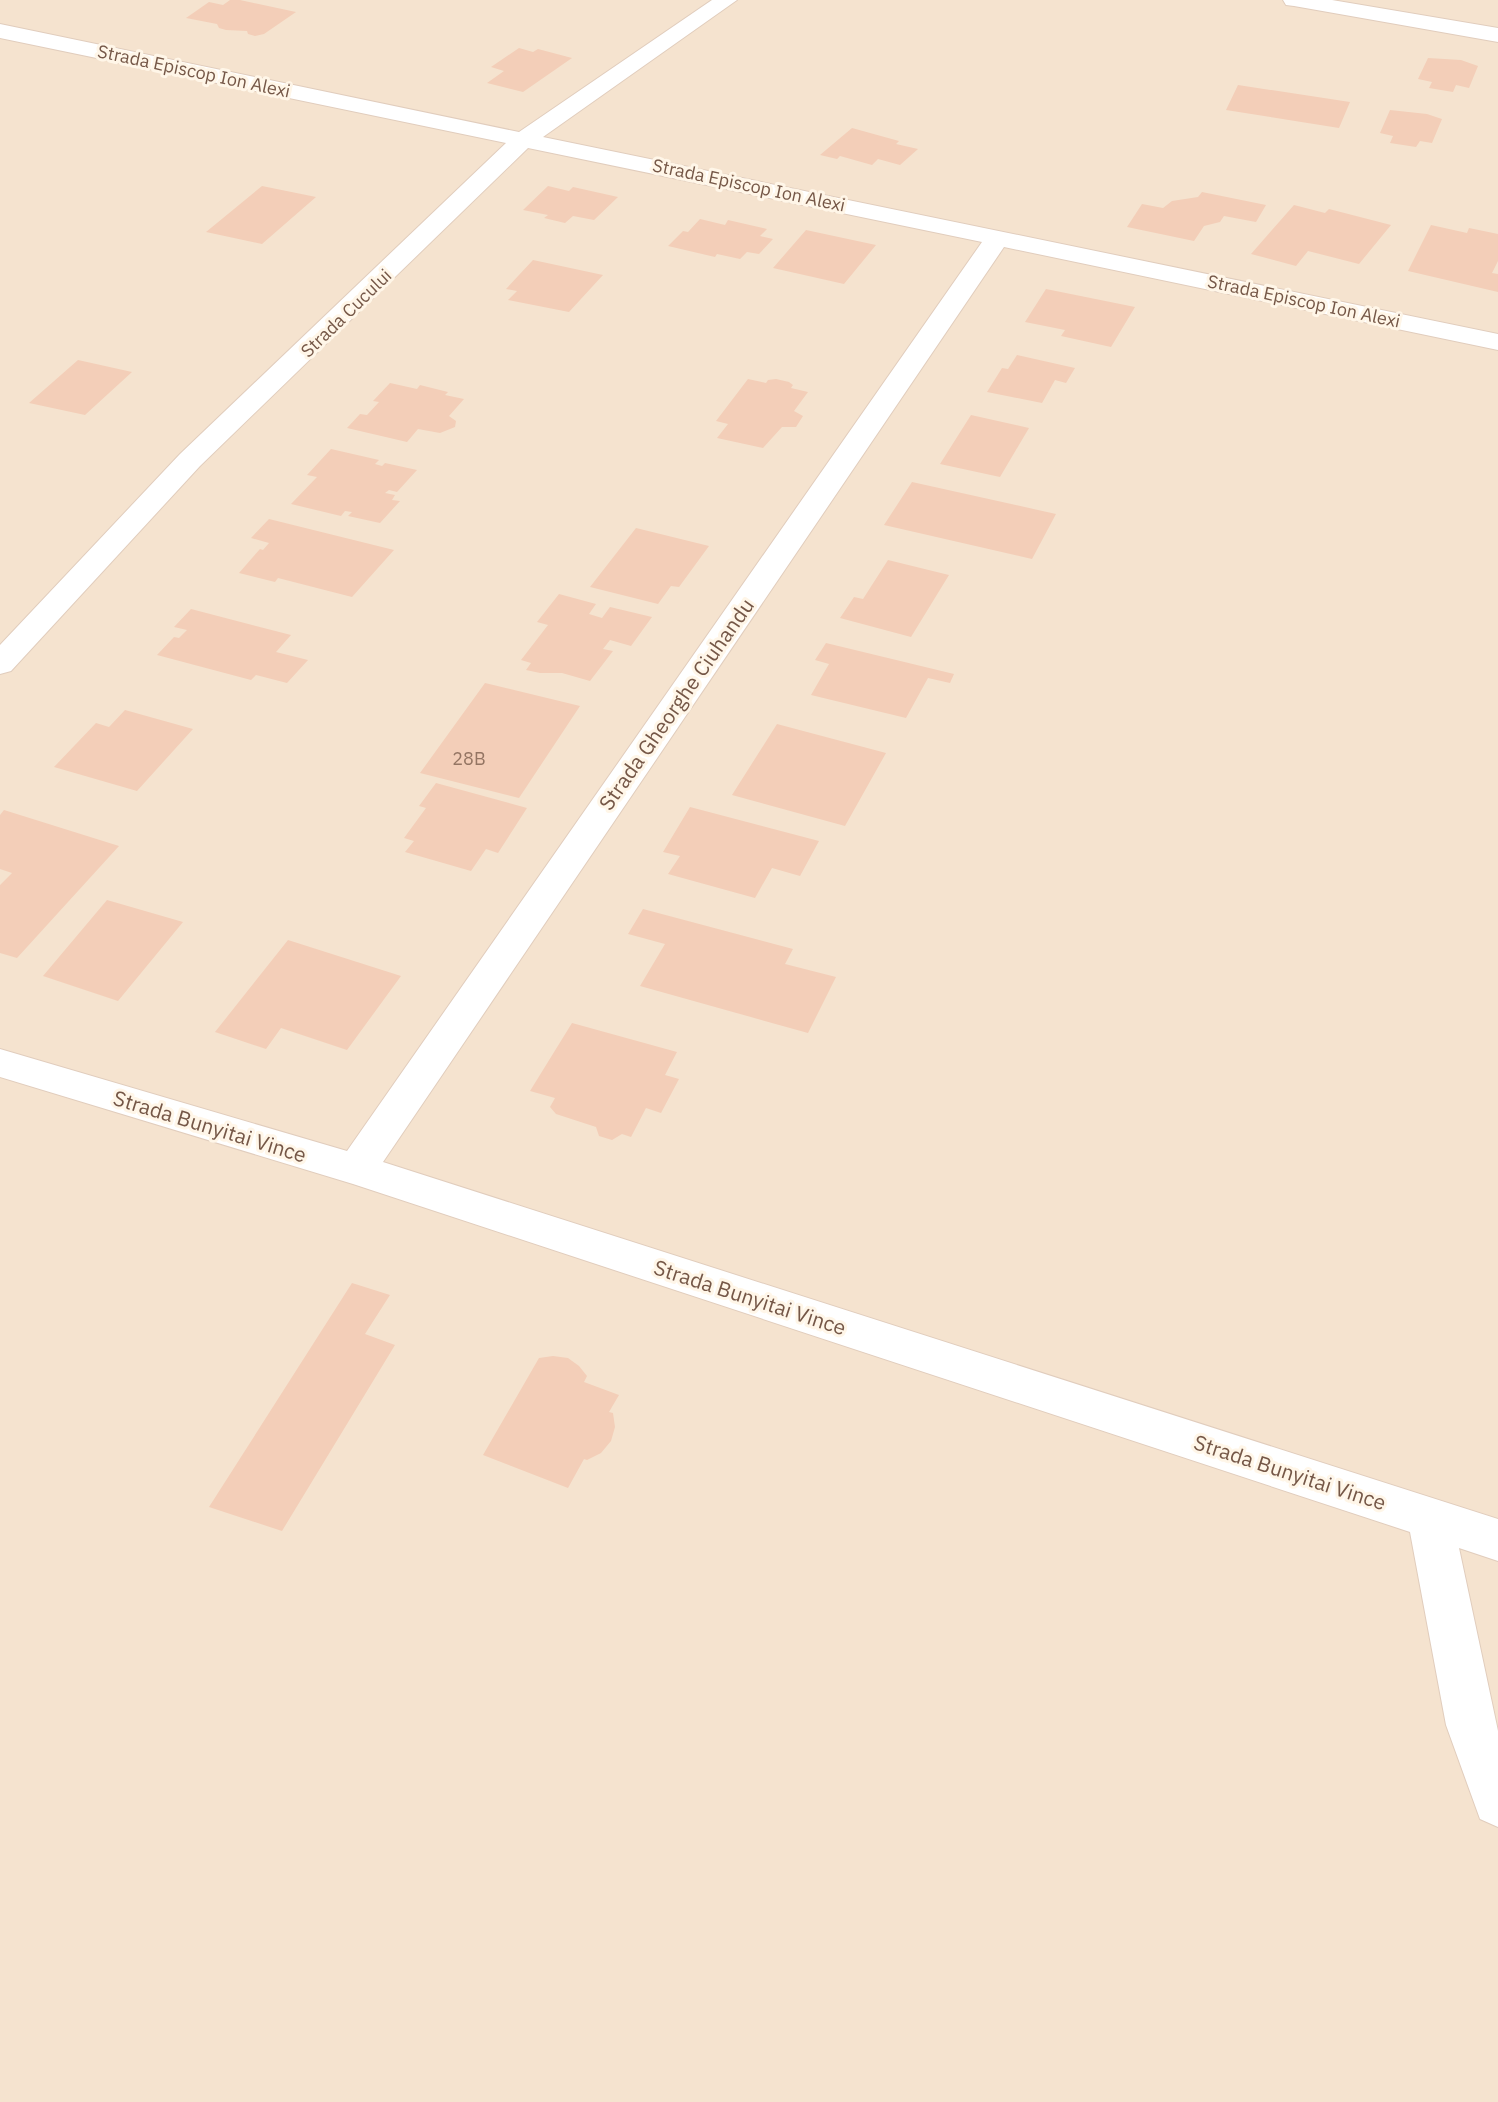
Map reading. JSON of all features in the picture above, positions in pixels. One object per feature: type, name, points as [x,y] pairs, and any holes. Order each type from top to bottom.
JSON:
[{"type":"street","name":"Strada Cucului","points":[[0,664],[190,460],[525,138],[726,0]]},
{"type":"street","points":[[1294,0],[1498,35]]},
{"type":"street","name":"Strada Episcop Ion Alexi","points":[[0,31],[1498,342]]},
{"type":"street","name":"Strada Gheorghe Ciuhandu","points":[[356,1169],[996,239]]},
{"type":"street","name":"Strada Bunyitai Vince","points":[[0,1063],[356,1169],[1498,1540]]},
{"type":"street","points":[[1430,1517],[1471,1725],[1498,1802]]},
{"type":"shaded area","points":[[0,0],[1498,0],[1498,2102],[0,2102]]},
{"type":"building","points":[[230,0],[296,12],[264,34],[255,36],[247,31],[226,30],[219,28],[217,24],[186,18],[209,2],[223,5]]},
{"type":"building","points":[[519,48],[533,52],[538,49],[572,58],[523,92],[487,83],[504,71],[491,67]]},
{"type":"building","points":[[1428,58],[1461,60],[1478,66],[1469,88],[1456,85],[1453,92],[1429,88],[1432,82],[1418,79]]},
{"type":"building","points":[[1238,85],[1350,102],[1339,128],[1226,110]]},
{"type":"building","points":[[1390,110],[1427,114],[1442,119],[1432,143],[1420,141],[1416,147],[1390,143],[1393,136],[1380,133]]},
{"type":"building","points":[[852,128],[918,149],[900,165],[878,159],[872,165],[840,156],[837,159],[820,155]]},
{"type":"building","points":[[262,186],[316,197],[262,244],[206,232]]},
{"type":"building","points":[[548,186],[569,191],[573,187],[618,197],[594,220],[573,216],[565,223],[544,218],[548,215],[523,210]]},
{"type":"building","points":[[1202,192],[1266,205],[1256,222],[1224,216],[1220,222],[1204,226],[1194,241],[1127,227],[1142,204],[1163,208],[1172,201],[1198,197]]},
{"type":"building","points":[[1294,205],[1325,213],[1329,209],[1391,225],[1359,264],[1308,251],[1296,266],[1251,254]]},
{"type":"building","points":[[700,219],[725,225],[728,220],[767,229],[760,236],[773,239],[759,254],[747,252],[740,259],[717,254],[715,257],[668,246],[683,231],[688,232]]},
{"type":"building","points":[[1431,225],[1467,233],[1469,228],[1498,234],[1498,261],[1492,273],[1498,274],[1498,292],[1408,271]]},
{"type":"building","points":[[806,230],[876,245],[844,284],[773,268]]},
{"type":"building","points":[[533,260],[603,275],[569,312],[508,300],[517,291],[506,289]]},
{"type":"building","points":[[1046,289],[1135,307],[1111,347],[1061,336],[1065,330],[1025,322]]},
{"type":"building","points":[[1017,355],[1075,368],[1066,383],[1055,380],[1042,403],[987,392],[1002,368],[1008,369]]},
{"type":"building","points":[[78,360],[132,372],[85,415],[29,403]]},
{"type":"building","points":[[748,379],[766,383],[776,379],[789,382],[793,385],[791,388],[808,392],[794,411],[803,416],[796,427],[782,427],[763,448],[717,438],[728,424],[716,421]]},
{"type":"building","points":[[390,383],[417,389],[420,385],[464,399],[449,416],[456,421],[455,427],[440,433],[418,429],[407,442],[347,428],[360,414],[367,415],[379,402],[373,401]]},
{"type":"building","points":[[971,415],[1029,428],[1000,477],[940,464]]},
{"type":"building","points":[[331,449],[379,460],[375,464],[382,466],[385,463],[417,470],[397,492],[389,490],[385,493],[395,495],[392,500],[400,501],[380,523],[348,516],[352,512],[345,511],[341,516],[291,504],[317,477],[307,475]]},
{"type":"building","points":[[912,482],[1056,514],[1032,559],[884,525]]},
{"type":"building","points":[[269,519],[394,550],[352,597],[278,578],[275,582],[239,573],[260,549],[263,550],[269,543],[251,538]]},
{"type":"building","points":[[636,528],[709,546],[679,587],[671,586],[658,604],[590,587]]},
{"type":"building","points":[[888,560],[949,575],[911,637],[840,618],[854,597],[863,599]]},
{"type":"building","points":[[559,594],[596,604],[589,614],[602,618],[610,607],[652,617],[631,646],[610,640],[603,649],[613,651],[590,681],[562,673],[526,670],[531,663],[521,660],[548,625],[537,622]]},
{"type":"building","points":[[191,609],[291,635],[276,652],[308,660],[287,683],[256,675],[251,680],[157,655],[174,637],[179,638],[187,630],[174,627]]},
{"type":"building","points":[[826,643],[954,674],[950,683],[928,678],[906,718],[811,695],[829,664],[815,660]]},
{"type":"building","points":[[485,683],[580,706],[519,798],[420,773]]},
{"type":"building","points":[[125,710],[193,729],[137,791],[54,767],[96,723],[109,727]]},
{"type":"building","points":[[777,724],[886,753],[845,826],[732,795]]},
{"type":"building","points":[[436,783],[527,808],[498,853],[486,849],[471,871],[405,852],[414,841],[404,838],[426,808],[419,806]]},
{"type":"building","points":[[690,807],[819,841],[800,876],[772,868],[755,898],[668,874],[680,856],[663,852]]},
{"type":"building","points":[[4,810],[119,846],[17,958],[0,953],[0,885],[12,873],[0,869],[0,815]]},
{"type":"building","points":[[107,900],[183,922],[118,1001],[43,976]]},
{"type":"building","points":[[643,909],[793,949],[785,964],[836,977],[808,1033],[640,986],[665,944],[628,934]]},
{"type":"building","points":[[288,940],[401,976],[347,1050],[281,1028],[266,1049],[215,1032]]},
{"type":"building","points":[[572,1023],[677,1052],[665,1075],[679,1079],[661,1113],[646,1108],[631,1137],[622,1134],[612,1140],[599,1136],[596,1127],[556,1114],[550,1107],[555,1098],[530,1091]]},
{"type":"building","points":[[352,1283],[390,1295],[365,1334],[395,1345],[282,1531],[209,1507]]},
{"type":"building","points":[[539,1358],[568,1358],[579,1366],[587,1376],[584,1382],[619,1395],[609,1412],[613,1413],[615,1427],[611,1441],[601,1453],[584,1459],[568,1488],[483,1455]]}]
